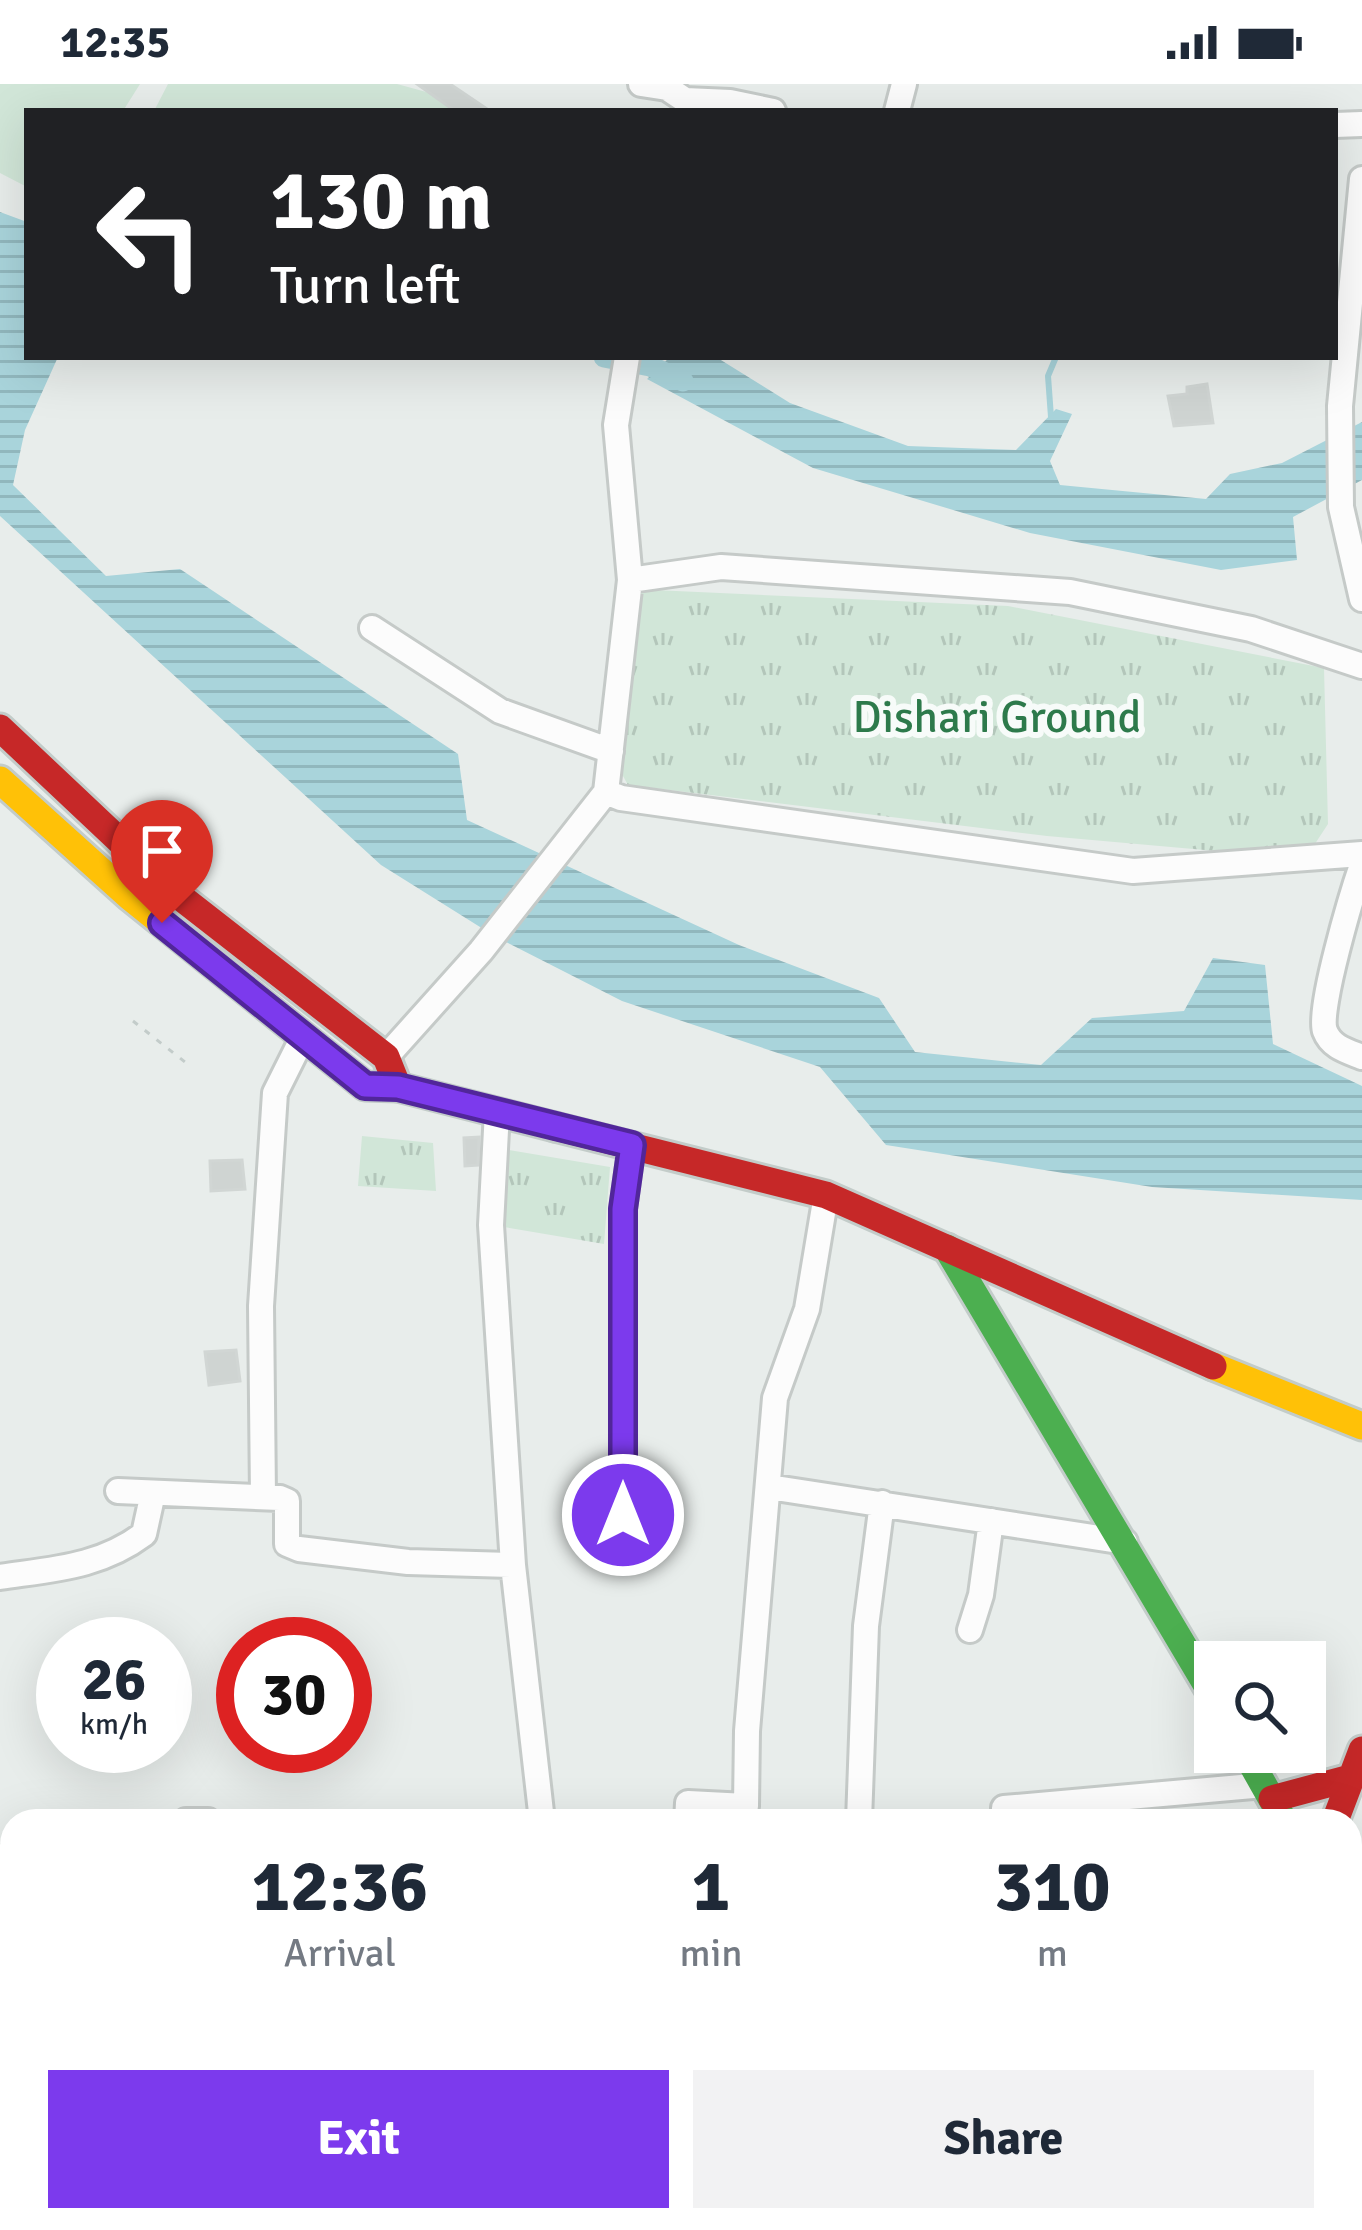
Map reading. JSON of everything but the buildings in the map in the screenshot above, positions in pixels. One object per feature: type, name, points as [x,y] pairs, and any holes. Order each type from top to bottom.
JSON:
[{"type":"main road","points":[[0,728],[174,892],[386,1057],[398,1087]]},
{"type":"main road","points":[[0,780],[130,897],[365,1086],[398,1087],[826,1195],[1210,1365],[1362,1426]]},
{"type":"main road","points":[[946,1248],[1194,1662]]},
{"type":"main road","points":[[1339,1809],[1362,1750]]},
{"type":"main road","points":[[1257,1773],[1273,1802],[1350,1778]]},
{"type":"street","points":[[640,84],[667,88],[684,105],[742,94]]},
{"type":"street","points":[[1361,582],[1341,507],[1340,406],[1362,179]]},
{"type":"street","points":[[386,1057],[482,951],[606,792],[630,580],[616,425],[625,368]]},
{"type":"street","points":[[630,580],[721,567],[1070,592],[1251,628],[1362,666]]},
{"type":"street","points":[[372,628],[500,711],[611,751]]},
{"type":"street","points":[[606,792],[1133,872],[1362,854]]},
{"type":"street","points":[[1362,865],[1341,931],[1322,1019],[1325,1035],[1336,1046],[1362,1057]]},
{"type":"street","points":[[263,1497],[261,1306],[275,1094],[302,1039]]},
{"type":"street","points":[[497,1111],[491,1225],[513,1564],[541,1809]]},
{"type":"street","points":[[623,1515],[623,1209],[632,1145]]},
{"type":"street","points":[[688,1809],[688,1803],[746,1806],[747,1731],[775,1398],[807,1310],[826,1195]]},
{"type":"street","points":[[769,1487],[1126,1542]]},
{"type":"street","points":[[118,1491],[287,1501],[286,1535],[291,1547],[357,1558],[513,1564]]},
{"type":"street","points":[[0,1576],[104,1559],[125,1549],[145,1534],[153,1493]]},
{"type":"street","points":[[859,1809],[866,1626],[882,1503]]},
{"type":"street","points":[[970,1630],[981,1595],[991,1521]]},
{"type":"street","points":[[1004,1808],[1273,1802]]},
{"type":"path","points":[[133,1021],[190,1066]]},
{"type":"green space","points":[[0,84],[140,84],[125,108],[24,108],[24,185],[0,173]]},
{"type":"green space","points":[[168,84],[397,84],[430,93],[451,108],[156,108]]},
{"type":"green space","name":"Dishari Ground","points":[[632,589],[1008,606],[1324,668],[1328,824],[1305,859],[1047,836],[628,785],[613,758]]},
{"type":"green space","points":[[362,1136],[433,1143],[436,1191],[358,1186]]},
{"type":"green space","points":[[509,1150],[610,1167],[604,1244],[504,1227]]},
{"type":"water","points":[[0,212],[24,221],[24,360],[57,360],[25,430],[13,485],[106,576],[180,569],[458,754],[467,820],[739,945],[879,998],[915,1052],[1041,1065],[1092,1018],[1184,1011],[1213,958],[1265,965],[1273,1044],[1362,1086],[1362,1200],[1152,1187],[886,1145],[820,1067],[622,1001],[496,937],[381,865],[0,516]]},
{"type":"water","points":[[667,360],[721,360],[790,403],[908,446],[1016,450],[1056,409],[1072,414],[1050,461],[1060,485],[1206,499],[1230,474],[1282,463],[1362,422],[1362,480],[1293,517],[1297,560],[1221,570],[1030,533],[813,468],[647,379]]},
{"type":"waterway","points":[[619,360],[650,366],[683,381]]},
{"type":"waterway","points":[[1051,417],[1048,376],[1055,360]]},
{"type":"traffic: fast","points":[[947,1248],[1194,1664]]},
{"type":"traffic: fast","points":[[1257,1773],[1277,1809]]},
{"type":"traffic: slow","points":[[0,780],[130,897],[365,1086],[398,1087],[555,1127]]},
{"type":"traffic: slow","points":[[1213,1366],[1362,1426]]},
{"type":"traffic: jam","points":[[0,728],[174,892],[386,1057],[398,1087]]},
{"type":"traffic: jam","points":[[555,1127],[826,1195],[1213,1366]]},
{"type":"traffic: jam","points":[[1340,1809],[1362,1750]]},
{"type":"traffic: jam","points":[[1272,1799],[1350,1778]]},
{"type":"route","points":[[162,923],[365,1086],[398,1087],[632,1145],[623,1209],[623,1515]]}]
